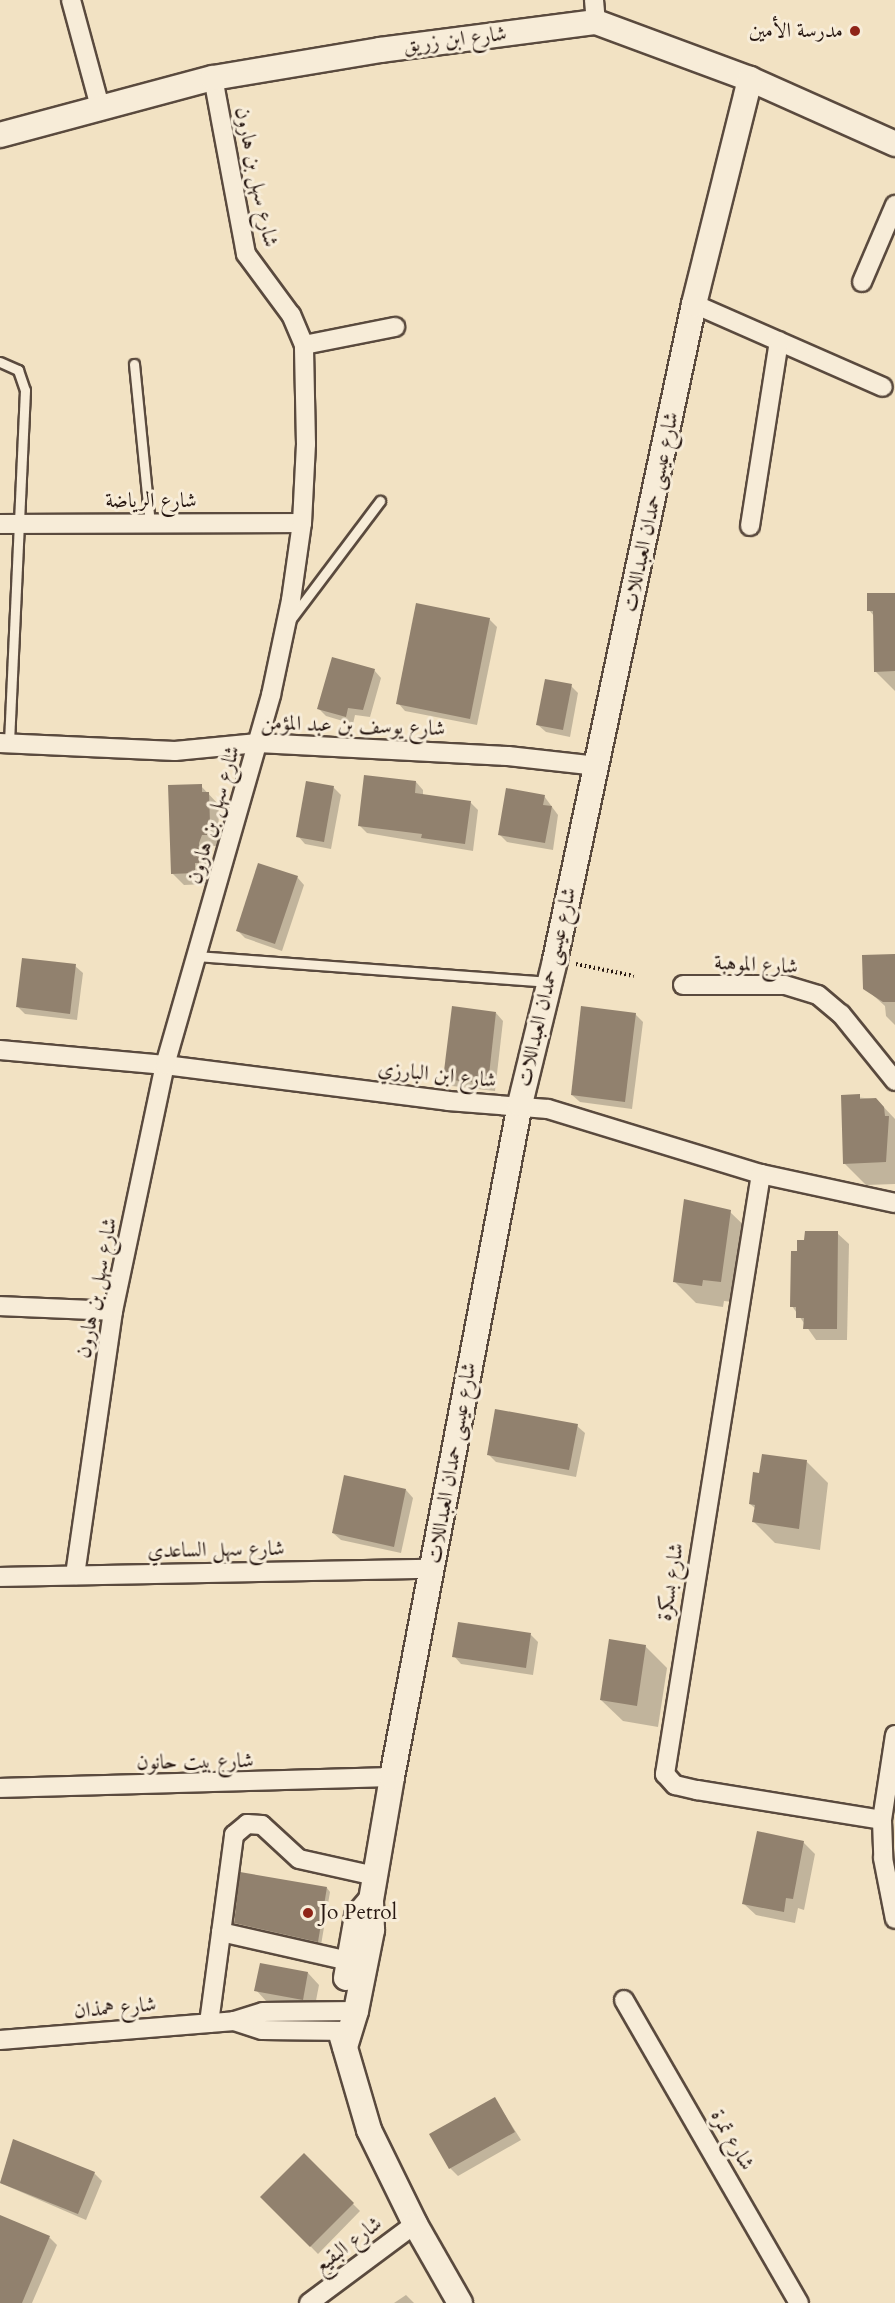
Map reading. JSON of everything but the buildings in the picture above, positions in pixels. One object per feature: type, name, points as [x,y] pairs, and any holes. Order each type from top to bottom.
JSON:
[{"type":"street","points":[[71,0],[100,107]]},
{"type":"street","name":"شارع ابن زريق","points":[[0,135],[213,78],[595,11],[895,144]]},
{"type":"street","name":"شارع سهل بن هارون","points":[[75,1575],[113,1311],[165,1065],[258,743],[284,628],[302,523],[306,444],[304,345],[291,315],[246,254],[213,78]]},
{"type":"street","name":"شارع عيسى حمدان العبداللات","points":[[347,2026],[372,1930],[371,1900],[392,1777],[520,1104],[597,766],[694,304],[750,79]]},
{"type":"street","points":[[862,282],[895,205]]},
{"type":"street","points":[[694,304],[883,387]]},
{"type":"street","points":[[304,345],[395,327]]},
{"type":"street","points":[[750,526],[780,342]]},
{"type":"street","name":"شارع الرياضة","points":[[8,525],[302,523]]},
{"type":"street","name":"شارع يوسف بن عبد المؤمن","points":[[5,743],[175,752],[258,743],[508,756],[597,766]]},
{"type":"street","name":"شارع الموهبة","points":[[683,985],[785,985],[810,991],[841,1014],[895,1082]]},
{"type":"street","name":"شارع ابن البارزي","points":[[0,1050],[165,1065],[448,1101],[520,1104],[582,1117],[761,1174],[895,1203]]},
{"type":"street","name":"شارع بسكرة","points":[[761,1174],[665,1774],[675,1785],[697,1790],[882,1820]]},
{"type":"street","points":[[0,1306],[113,1311]]},
{"type":"street","name":"شارع سهل الساعدي","points":[[0,1577],[433,1569]]},
{"type":"street","points":[[895,1735],[882,1820],[883,1858],[895,1919]]},
{"type":"street","name":"شارع بيت حانون","points":[[0,1788],[392,1777]]},
{"type":"street","points":[[209,2023],[234,1834],[247,1824],[261,1825],[299,1859],[375,1876]]},
{"type":"street","name":"شارع عيسى حمدان العبداللات","points":[[371,1900],[357,1916],[349,1961],[347,2026],[360,2109],[415,2224],[460,2303]]},
{"type":"street","points":[[221,1932],[349,1961]]},
{"type":"street","name":"شارع تمرة","points":[[624,2000],[800,2303]]},
{"type":"street","name":"شارع همذان","points":[[0,2040],[234,2021],[263,2012],[347,2026]]},
{"type":"street","name":"شارع البقيع","points":[[309,2303],[415,2224]]},
{"type":"lane","points":[[0,362],[18,370],[25,390],[8,525],[5,743]]},
{"type":"lane","points":[[134,364],[150,524]]},
{"type":"lane","points":[[284,628],[380,501]]},
{"type":"lane","points":[[197,956],[552,971]]},
{"type":"path","points":[[552,971],[634,976]]},
{"type":"place","name":"مدرسة الأمين","points":[[855,31]]},
{"type":"place","name":"Jo Petrol","points":[[308,1913]]}]
